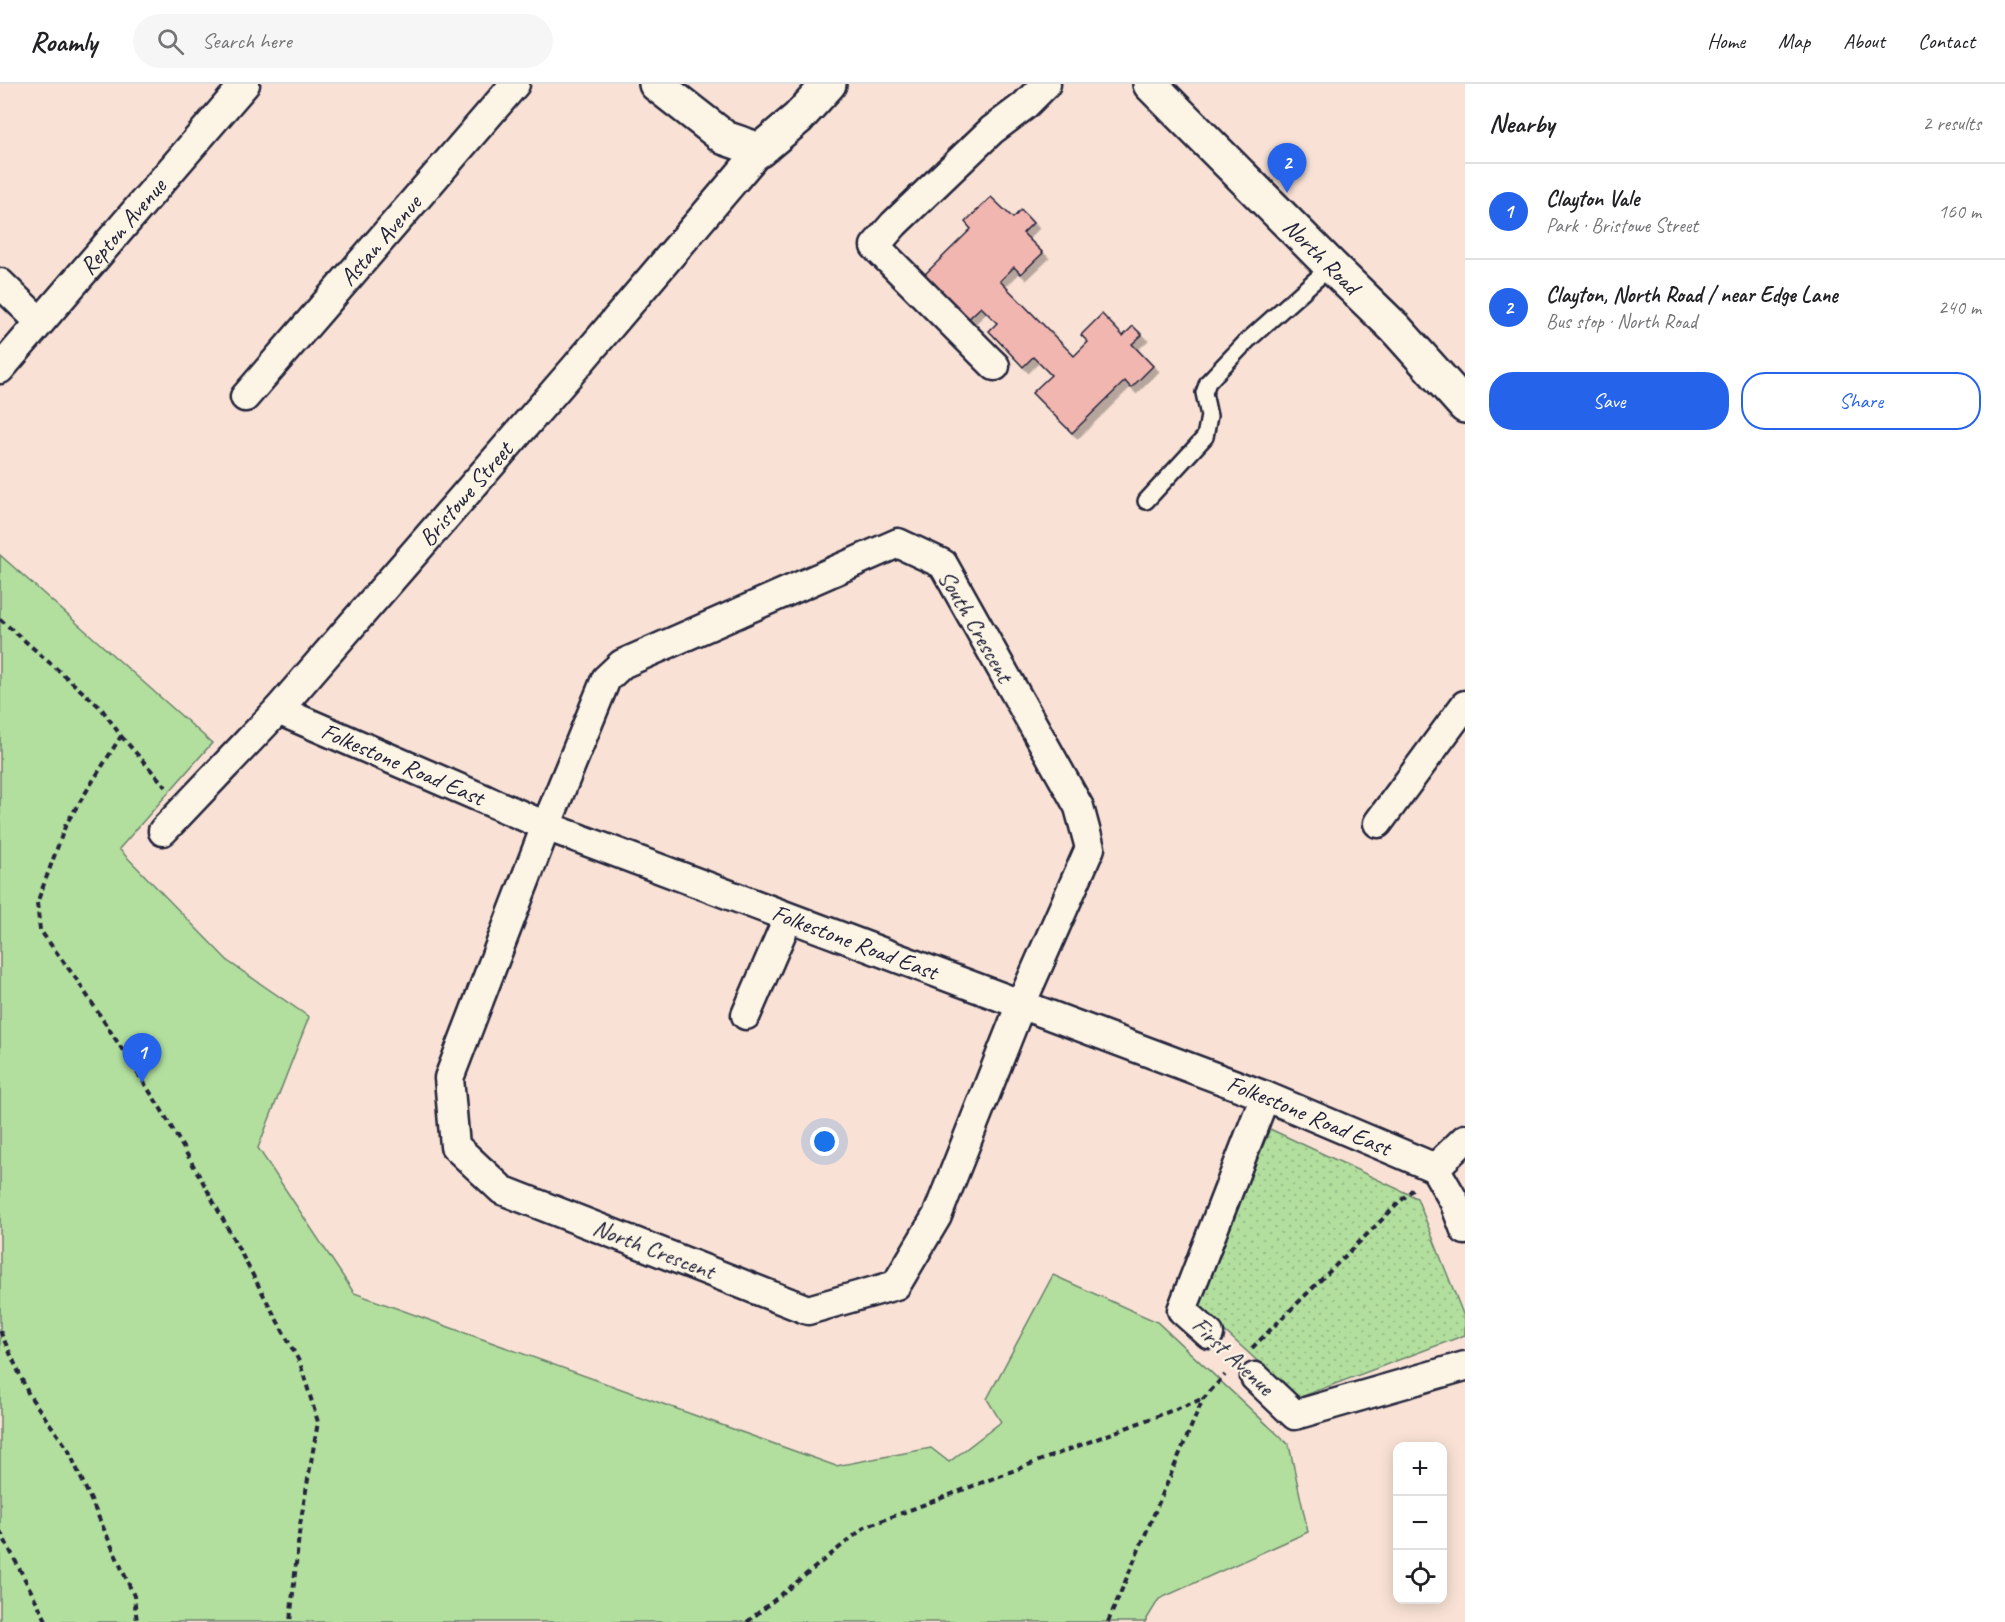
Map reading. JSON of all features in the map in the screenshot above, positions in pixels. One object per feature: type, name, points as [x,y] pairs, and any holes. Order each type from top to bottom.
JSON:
[{"type":"street","name":"Repton Avenue","points":[[0,369],[245,84]]},
{"type":"street","name":"Astan Avenue","points":[[245,398],[515,84]]},
{"type":"street","points":[[656,84],[725,138],[760,150],[798,118],[829,84]]},
{"type":"street","points":[[995,366],[875,246],[894,224],[992,130],[1024,106],[1046,84]]},
{"type":"street","name":"North Road","points":[[1150,84],[1396,329],[1465,406]]},
{"type":"street","name":"Bristowe Street","points":[[163,831],[278,710],[760,150]]},
{"type":"street","points":[[0,283],[40,322]]},
{"type":"street","name":"South Crescent","points":[[546,826],[606,679],[622,664],[897,543],[943,564],[1079,807],[1090,848],[1021,1004]]},
{"type":"street","points":[[1378,823],[1465,705]]},
{"type":"street","name":"Folkestone Road East","points":[[278,710],[546,826],[1265,1096],[1435,1168]]},
{"type":"street","name":"North Crescent","points":[[546,826],[449,1078],[455,1146],[502,1190],[808,1310],[896,1285],[938,1216],[1021,1004]]},
{"type":"street","points":[[746,1015],[788,918]]},
{"type":"street","name":"First Avenue","points":[[1209,1335],[1182,1310],[1265,1096]]},
{"type":"street","points":[[1465,1139],[1435,1168],[1454,1201],[1465,1230]]},
{"type":"street","name":"First Avenue","points":[[1255,1377],[1295,1414],[1465,1366]]},
{"type":"lane","points":[[1146,501],[1205,437],[1209,416],[1204,393],[1208,382],[1247,341],[1331,266]]},
{"type":"path","points":[[0,619],[101,708],[121,736],[165,787],[187,805]]},
{"type":"path","points":[[121,736],[66,824],[37,903],[40,930],[95,1008],[161,1109],[204,1184],[300,1364],[318,1422],[300,1525],[290,1622]]},
{"type":"path","points":[[0,1331],[29,1395],[68,1449],[134,1596],[137,1622]]},
{"type":"path","points":[[747,1622],[865,1527],[1203,1399]]},
{"type":"path","points":[[0,1531],[46,1622]]},
{"type":"green space","points":[[0,555],[212,743],[119,849],[229,962],[309,1017],[258,1148],[354,1293],[836,1466],[931,1448],[949,1462],[1001,1422],[987,1399],[1053,1275],[1157,1322],[1289,1445],[1308,1532],[1159,1599],[1145,1622],[0,1622]]},
{"type":"green space","points":[[1270,1129],[1417,1198],[1465,1319],[1465,1335],[1298,1398],[1197,1306]]},
{"type":"building","points":[[991,197],[1013,218],[1021,210],[1033,223],[1023,233],[1043,253],[1021,274],[1014,267],[1000,281],[1074,356],[1088,342],[1081,335],[1102,314],[1123,336],[1133,326],[1142,335],[1132,344],[1153,366],[1131,388],[1125,381],[1072,433],[1032,393],[1051,375],[1033,357],[1023,367],[989,331],[997,323],[981,307],[962,325],[919,280],[971,229],[965,222]]},
{"type":"place","name":"Clayton, North Road / near Edge Lane","points":[[1287,193]]},
{"type":"place","name":"Clayton Vale","points":[[142,1083]]}]
